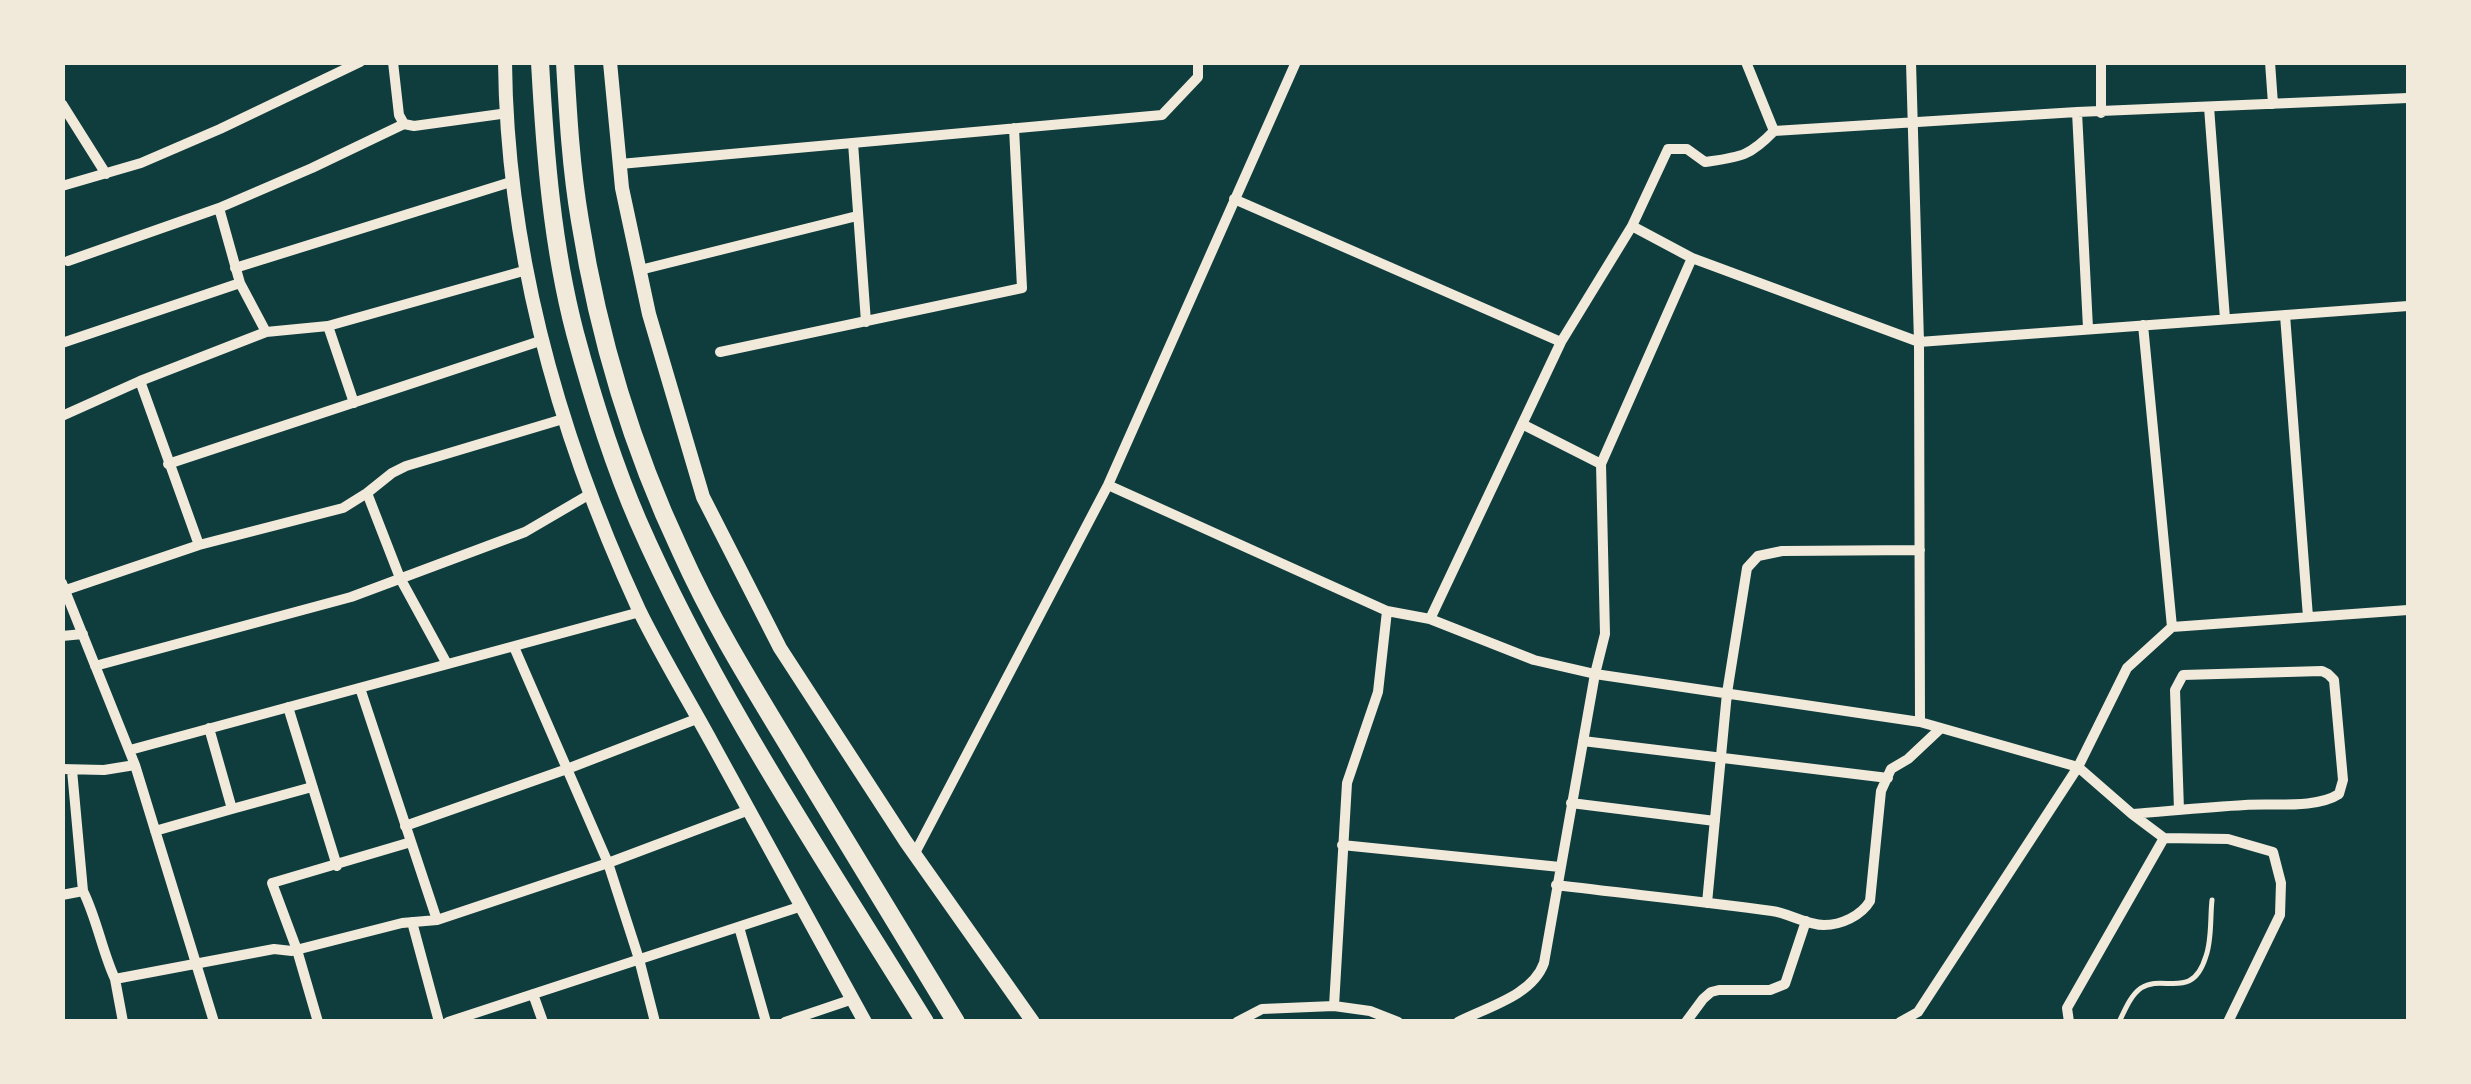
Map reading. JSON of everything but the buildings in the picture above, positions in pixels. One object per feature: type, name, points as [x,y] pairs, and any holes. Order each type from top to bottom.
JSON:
[{"type":"highway","points":[[540,62],[553,215],[567,294],[591,387],[637,517],[676,602],[735,712],[925,1022]]},
{"type":"highway","points":[[565,62],[571,152],[586,254],[609,357],[653,488],[709,610],[742,670],[956,1022]]},
{"type":"street","points":[[62,186],[141,162],[360,62]]},
{"type":"street","points":[[393,62],[404,124]]},
{"type":"street","points":[[505,62],[514,181],[540,341],[590,494],[640,612],[865,1022]]},
{"type":"street","points":[[610,62],[622,188],[649,314],[703,498],[780,648],[915,854],[1033,1022]]},
{"type":"street","points":[[620,164],[1162,115],[1198,77],[1198,62]]},
{"type":"street","points":[[915,854],[1108,485],[1294,66],[1278,62]]},
{"type":"street","points":[[1746,62],[1774,131]]},
{"type":"street","points":[[1911,62],[1920,342],[1920,722]]},
{"type":"street","points":[[2101,62],[2101,113]]},
{"type":"street","points":[[2270,62],[2273,104]]},
{"type":"street","points":[[1430,619],[1561,342],[1632,226],[1668,149],[1687,148],[1705,162],[1739,158],[1757,148],[1774,131],[2078,112],[2408,98]]},
{"type":"street","points":[[62,104],[106,174]]},
{"type":"street","points":[[2209,108],[2225,319]]},
{"type":"street","points":[[2078,112],[2088,328]]},
{"type":"street","points":[[68,262],[219,208],[404,124],[414,126],[508,113]]},
{"type":"street","points":[[720,352],[1022,288],[1014,128]]},
{"type":"street","points":[[853,143],[866,322]]},
{"type":"street","points":[[235,268],[514,181]]},
{"type":"street","points":[[1234,198],[1561,342]]},
{"type":"street","points":[[219,208],[240,283],[266,332]]},
{"type":"street","points":[[640,270],[857,216]]},
{"type":"street","points":[[1632,226],[1692,258],[1920,342],[2408,306]]},
{"type":"street","points":[[1458,1022],[1526,988],[1539,977],[1544,963],[1605,634],[1601,464],[1692,258]]},
{"type":"street","points":[[62,416],[266,332],[328,326],[527,270]]},
{"type":"street","points":[[62,343],[240,283]]},
{"type":"street","points":[[2285,315],[2308,617]]},
{"type":"street","points":[[328,326],[354,403]]},
{"type":"street","points":[[2143,326],[2172,627]]},
{"type":"street","points":[[168,464],[540,341]]},
{"type":"street","points":[[140,381],[199,545]]},
{"type":"street","points":[[214,1022],[136,765],[64,587],[199,545],[343,508],[406,466],[563,419]]},
{"type":"street","points":[[1522,424],[1601,464]]},
{"type":"street","points":[[1108,485],[1387,611],[1430,619],[1534,660],[1595,674],[1920,722],[2078,768],[2164,838],[2228,839],[2272,852],[2281,883],[2280,915],[2228,1022]]},
{"type":"street","points":[[367,493],[400,578],[447,664]]},
{"type":"street","points":[[95,666],[351,597],[526,532],[590,494]]},
{"type":"street","points":[[1707,903],[1727,693],[1747,568],[1758,556],[1782,551],[1920,550]]},
{"type":"street","points":[[1900,1022],[1918,1017],[2078,768],[2127,668],[2172,627],[2408,610]]},
{"type":"street","points":[[1334,1006],[1347,782],[1378,692],[1387,611]]},
{"type":"street","points":[[130,750],[640,612]]},
{"type":"street","points":[[62,636],[83,634]]},
{"type":"street","points":[[514,646],[608,863],[655,1022]]},
{"type":"street","points":[[2132,814],[2320,802],[2339,794],[2343,780],[2334,680],[2322,671],[2183,675],[2175,690],[2178,810]]},
{"type":"street","points":[[360,688],[437,920]]},
{"type":"street","points":[[288,707],[336,866]]},
{"type":"street","points":[[405,826],[699,718]]},
{"type":"street","points":[[209,728],[232,809]]},
{"type":"street","points":[[1556,886],[1777,912],[1824,925],[1842,922],[1861,912],[1870,901],[1881,792],[1891,769],[1908,760],[1942,728]]},
{"type":"street","points":[[1583,741],[1888,778]]},
{"type":"street","points":[[123,1022],[115,979],[83,891],[67,770],[136,765]]},
{"type":"street","points":[[155,831],[312,787]]},
{"type":"street","points":[[1572,803],[1714,821]]},
{"type":"street","points":[[115,979],[274,949],[297,950],[412,922],[437,920],[608,863],[749,810]]},
{"type":"street","points":[[2070,1022],[2067,1008],[2164,838]]},
{"type":"street","points":[[318,1022],[272,884],[411,842]]},
{"type":"street","points":[[1342,846],[1560,867]]},
{"type":"street","points":[[62,895],[83,891]]},
{"type":"street","points":[[448,1022],[802,906]]},
{"type":"street","points":[[1686,1022],[1711,992],[1770,990],[1785,984],[1806,921]]},
{"type":"street","points":[[412,922],[438,1022]]},
{"type":"street","points":[[739,927],[766,1022]]},
{"type":"street","points":[[534,994],[543,1022]]},
{"type":"street","points":[[784,1022],[853,999]]},
{"type":"street","points":[[1237,1022],[1262,1009],[1334,1006],[1398,1022]]},
{"type":"lane","points":[[2119,1022],[2133,996],[2145,985],[2178,986],[2199,971],[2207,956],[2212,900]]}]
